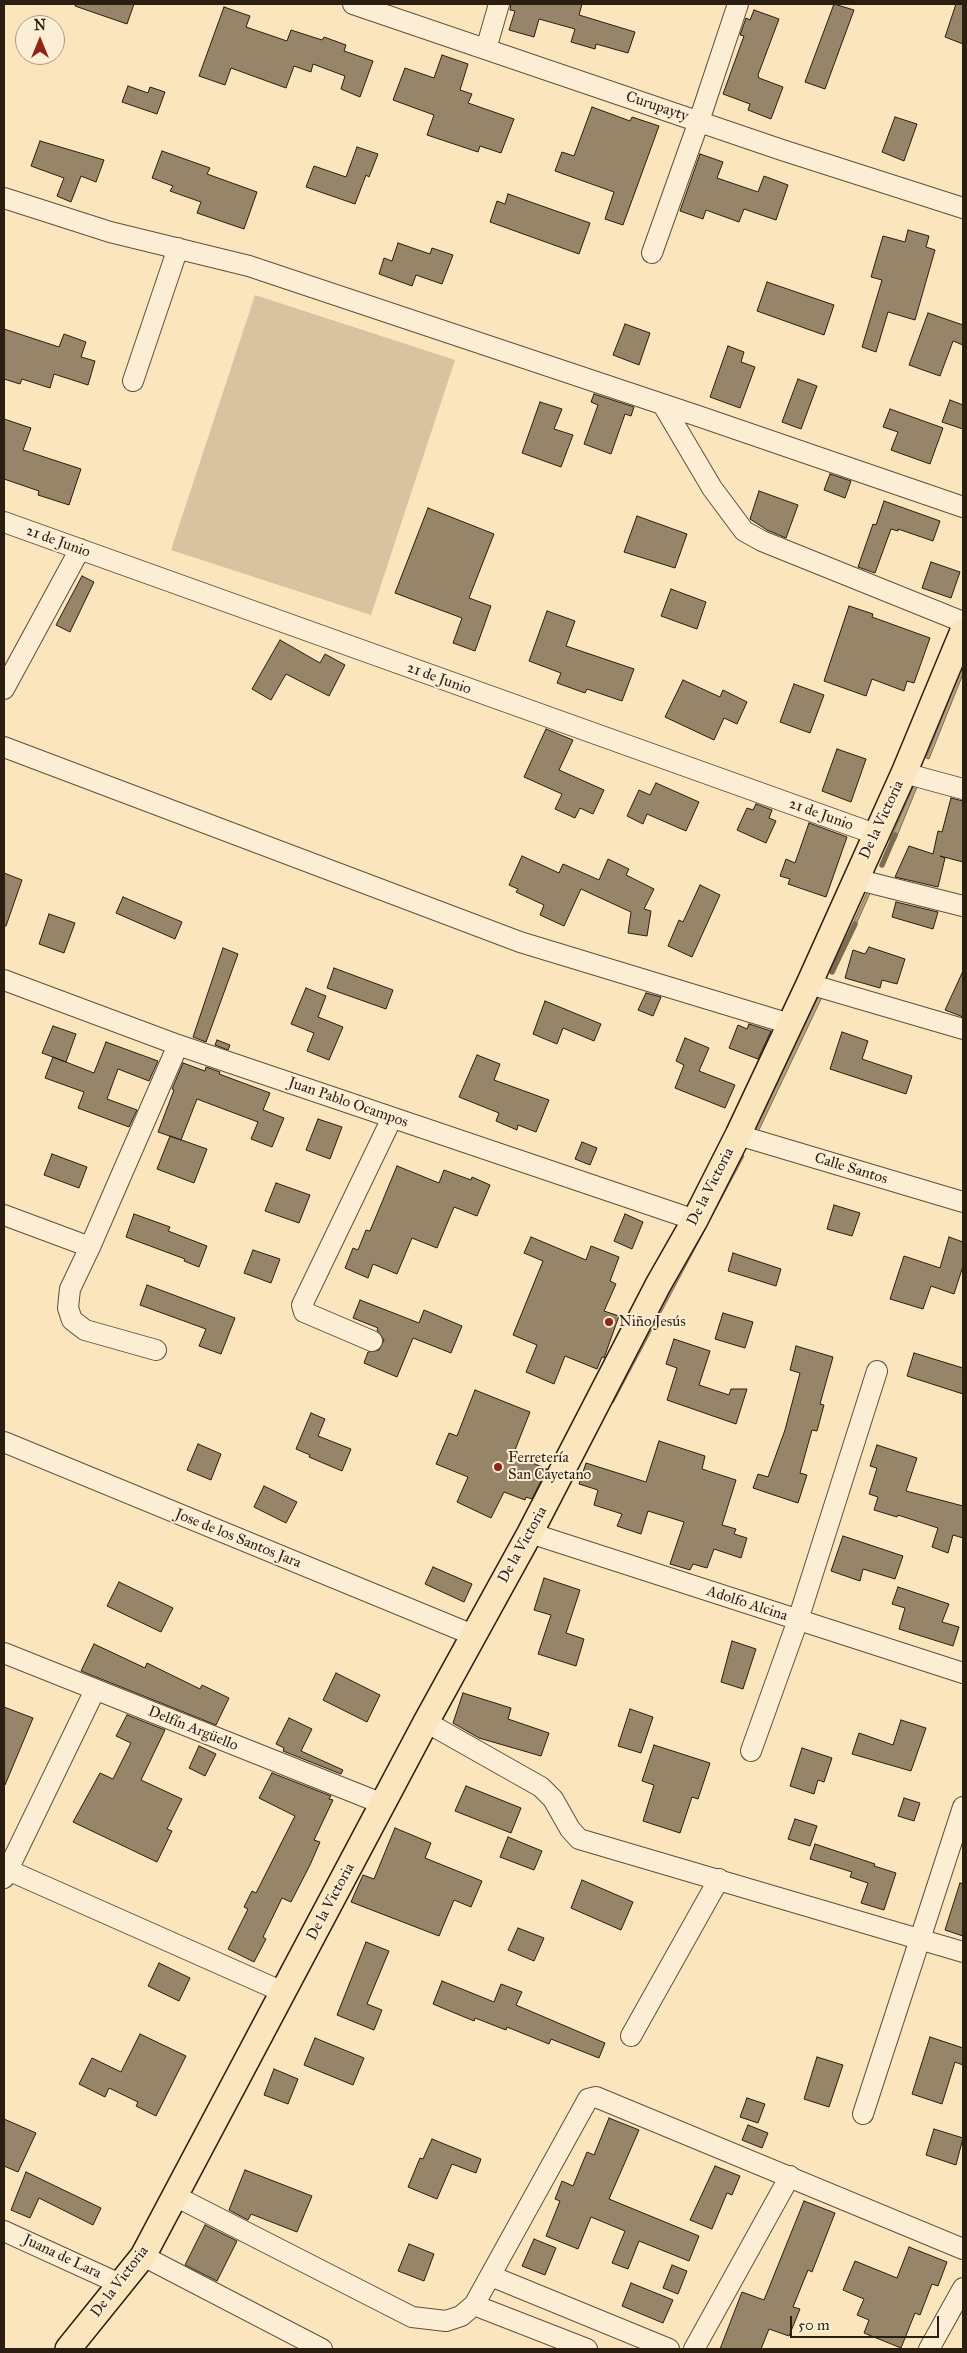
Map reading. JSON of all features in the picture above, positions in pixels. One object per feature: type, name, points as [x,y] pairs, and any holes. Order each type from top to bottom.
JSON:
[{"type":"main road","name":"De la Victoria","points":[[68,2349],[143,2256],[426,1722],[530,1533],[654,1294],[695,1220],[738,1135],[809,984],[904,773],[963,631]]},
{"type":"street","name":"Curupayty","points":[[352,4],[699,122],[963,208]]},
{"type":"street","points":[[486,49],[498,4]]},
{"type":"street","points":[[652,252],[699,122],[738,4]]},
{"type":"street","points":[[4,198],[110,232],[249,266],[963,507]]},
{"type":"street","points":[[134,381],[178,248]]},
{"type":"street","points":[[663,405],[712,488],[744,531],[762,541],[963,622]]},
{"type":"street","name":"21 de Junio","points":[[4,522],[875,834]]},
{"type":"street","points":[[4,689],[80,549]]},
{"type":"street","points":[[4,747],[520,942],[790,1024]]},
{"type":"street","points":[[904,773],[963,788]]},
{"type":"street","points":[[855,879],[963,906]]},
{"type":"street","name":"Juan Pablo Ocampos","points":[[4,980],[178,1045],[695,1220]]},
{"type":"street","points":[[809,984],[963,1029]]},
{"type":"street","points":[[156,1350],[85,1330],[72,1320],[68,1308],[70,1289],[178,1045]]},
{"type":"street","points":[[372,1341],[304,1312],[302,1305],[392,1118]]},
{"type":"street","name":"Calle Santos","points":[[738,1135],[963,1202]]},
{"type":"street","points":[[4,1214],[90,1247]]},
{"type":"street","points":[[751,1751],[798,1620],[877,1371]]},
{"type":"street","name":"Jose de los Santos Jara","points":[[4,1442],[473,1636]]},
{"type":"street","name":"Adolfo Alcina","points":[[530,1533],[963,1673]]},
{"type":"street","name":"Delfín Argüello","points":[[4,1653],[383,1804]]},
{"type":"street","points":[[95,1690],[6,1874],[283,1992]]},
{"type":"street","points":[[426,1722],[541,1787],[553,1799],[570,1829],[580,1839],[963,1952]]},
{"type":"street","points":[[863,2114],[963,1807]]},
{"type":"street","points":[[631,2036],[719,1879]]},
{"type":"street","points":[[175,2196],[412,2317],[446,2321],[461,2316],[474,2305],[588,2099],[596,2097],[963,2249]]},
{"type":"street","points":[[694,2349],[790,2176]]},
{"type":"street","name":"Juana de Lara","points":[[4,2231],[120,2284]]},
{"type":"street","points":[[143,2256],[322,2349]]},
{"type":"street","points":[[491,2276],[669,2349]]},
{"type":"street","points":[[929,2349],[963,2288]]},
{"type":"street","points":[[474,2305],[587,2349]]},
{"type":"shaded area","points":[[255,295],[455,360],[371,615],[171,550]]},
{"type":"shaded area","points":[[963,664],[963,674],[929,759],[926,758]]},
{"type":"shaded area","points":[[914,785],[917,787],[895,841],[890,840]]},
{"type":"shaded area","points":[[868,890],[871,891],[854,929],[851,928]]},
{"type":"shaded area","points":[[819,994],[823,995],[757,1134],[753,1131]]},
{"type":"shaded area","points":[[741,1155],[744,1156],[613,1403],[611,1401]]},
{"type":"building","points":[[76,4],[134,4],[127,24],[75,6]]},
{"type":"building","points":[[511,4],[582,4],[579,15],[635,32],[628,53],[596,44],[595,49],[571,42],[575,29],[539,19],[534,37],[509,30],[515,11],[510,10]]},
{"type":"building","points":[[834,4],[854,10],[825,89],[805,82]]},
{"type":"building","points":[[956,4],[963,4],[963,44],[945,37]]},
{"type":"building","points":[[224,7],[250,16],[246,27],[287,41],[291,30],[322,40],[324,37],[346,45],[344,51],[373,61],[360,97],[341,89],[345,76],[313,64],[311,72],[294,66],[286,88],[231,68],[225,85],[199,76]]},
{"type":"building","points":[[754,10],[779,19],[758,75],[759,78],[783,87],[771,119],[748,110],[750,104],[723,94],[744,36],[740,35],[746,18],[750,20]]},
{"type":"building","points":[[442,55],[468,64],[460,90],[472,94],[468,103],[514,119],[501,153],[480,146],[478,152],[427,135],[434,115],[393,100],[405,68],[434,78]]},
{"type":"building","points":[[128,86],[148,93],[150,87],[165,92],[157,114],[122,102]]},
{"type":"building","points":[[592,107],[630,121],[632,117],[659,126],[623,225],[605,219],[614,192],[555,171],[562,152],[574,156]]},
{"type":"building","points":[[895,117],[917,124],[904,161],[882,152]]},
{"type":"building","points":[[40,141],[104,160],[96,182],[81,176],[71,202],[57,196],[64,178],[31,166]]},
{"type":"building","points":[[357,147],[378,154],[369,177],[366,175],[355,204],[306,187],[314,166],[346,177]]},
{"type":"building","points":[[162,151],[210,168],[207,174],[257,192],[244,229],[197,213],[201,202],[170,191],[173,186],[152,178]]},
{"type":"building","points":[[700,154],[723,162],[717,178],[758,192],[764,176],[788,185],[776,220],[744,209],[739,222],[706,210],[703,219],[680,211]]},
{"type":"building","points":[[508,194],[590,223],[579,254],[490,222],[497,201],[505,204]]},
{"type":"building","points":[[908,230],[929,236],[926,247],[935,250],[915,320],[888,312],[876,352],[862,347],[882,280],[871,277],[883,236],[905,242]]},
{"type":"building","points":[[398,243],[430,254],[432,248],[453,255],[442,284],[416,275],[412,286],[379,274],[384,258],[392,261]]},
{"type":"building","points":[[767,282],[834,305],[824,335],[757,311]]},
{"type":"building","points":[[928,313],[963,325],[963,345],[953,341],[940,376],[909,365]]},
{"type":"building","points":[[625,324],[650,333],[639,365],[613,355]]},
{"type":"building","points":[[4,329],[59,347],[64,334],[86,342],[81,357],[95,361],[88,385],[54,374],[50,388],[22,379],[20,384],[4,379]]},
{"type":"building","points":[[728,346],[744,352],[741,362],[755,367],[740,408],[710,397]]},
{"type":"building","points":[[798,379],[817,386],[801,429],[782,422]]},
{"type":"building","points":[[594,394],[634,407],[631,416],[625,414],[611,454],[584,444],[598,405],[591,402]]},
{"type":"building","points":[[950,400],[963,405],[963,429],[942,422]]},
{"type":"building","points":[[540,402],[562,409],[554,429],[573,435],[561,467],[522,453]]},
{"type":"building","points":[[890,409],[943,428],[930,464],[891,450],[898,432],[883,427]]},
{"type":"building","points":[[4,419],[31,428],[23,450],[81,469],[69,505],[38,495],[39,491],[4,479]]},
{"type":"building","points":[[830,474],[851,481],[845,498],[824,490]]},
{"type":"building","points":[[759,491],[798,505],[786,538],[767,530],[750,519]]},
{"type":"building","points":[[884,501],[940,521],[933,541],[898,529],[898,531],[891,529],[875,573],[858,567],[873,524],[876,525]]},
{"type":"building","points":[[428,508],[494,534],[469,598],[491,606],[475,651],[453,643],[462,618],[395,593]]},
{"type":"building","points":[[637,516],[687,534],[675,568],[624,552]]},
{"type":"building","points":[[931,562],[960,572],[951,598],[922,588]]},
{"type":"building","points":[[82,576],[94,582],[70,632],[56,625]]},
{"type":"building","points":[[671,589],[706,602],[697,629],[661,616]]},
{"type":"building","points":[[849,606],[873,614],[872,617],[930,638],[914,683],[907,681],[904,691],[872,679],[866,696],[824,681]]},
{"type":"building","points":[[547,611],[575,621],[566,646],[634,669],[622,701],[587,689],[585,693],[557,683],[561,673],[529,661]]},
{"type":"building","points":[[280,640],[320,663],[325,654],[345,665],[329,696],[286,674],[271,700],[252,689]]},
{"type":"building","points":[[683,680],[720,697],[723,690],[747,702],[737,724],[724,718],[714,740],[665,717]]},
{"type":"building","points":[[794,684],[824,695],[810,733],[780,722]]},
{"type":"building","points":[[546,729],[573,740],[559,770],[604,790],[593,814],[580,808],[575,818],[555,809],[562,794],[524,777]]},
{"type":"building","points":[[837,749],[866,759],[851,802],[822,791]]},
{"type":"building","points":[[656,783],[699,802],[686,831],[647,814],[643,824],[627,816],[639,790],[650,795]]},
{"type":"building","points":[[951,798],[963,801],[963,862],[940,856],[945,858],[938,887],[895,877],[909,846],[933,854],[938,831],[942,832]]},
{"type":"building","points":[[756,804],[772,810],[769,818],[776,821],[766,843],[737,830],[747,808],[753,810]]},
{"type":"building","points":[[809,823],[847,837],[826,897],[788,884],[790,879],[780,876],[786,859],[795,863]]},
{"type":"building","points":[[522,856],[559,873],[563,864],[599,880],[608,859],[629,869],[626,875],[654,889],[644,909],[651,911],[647,936],[628,933],[631,912],[581,889],[564,926],[540,915],[544,905],[516,892],[518,889],[509,885]]},
{"type":"building","points":[[4,873],[22,880],[6,926],[4,926]]},
{"type":"building","points":[[700,885],[720,895],[692,957],[668,946],[679,920],[683,922]]},
{"type":"building","points":[[123,897],[182,922],[175,939],[116,913]]},
{"type":"building","points":[[896,902],[938,912],[933,929],[892,917]]},
{"type":"building","points":[[49,914],[75,923],[64,953],[39,944]]},
{"type":"building","points":[[869,947],[905,959],[897,984],[882,980],[880,988],[845,978],[853,950],[865,954]]},
{"type":"building","points":[[223,948],[238,954],[206,1042],[193,1037]]},
{"type":"building","points":[[334,968],[393,990],[386,1009],[327,988]]},
{"type":"building","points":[[963,971],[963,1017],[945,1010]]},
{"type":"building","points":[[306,988],[326,996],[318,1017],[343,1027],[329,1060],[307,1051],[314,1033],[291,1024]]},
{"type":"building","points":[[646,993],[661,997],[653,1016],[638,1010]]},
{"type":"building","points":[[545,1001],[601,1024],[594,1041],[563,1028],[557,1044],[533,1034]]},
{"type":"building","points":[[749,1024],[771,1031],[758,1059],[729,1048],[738,1025],[747,1029]]},
{"type":"building","points":[[53,1026],[76,1034],[66,1062],[42,1053]]},
{"type":"building","points":[[842,1032],[868,1041],[862,1059],[912,1076],[906,1094],[830,1069]]},
{"type":"building","points":[[685,1038],[709,1048],[699,1071],[735,1085],[725,1108],[675,1088],[684,1065],[676,1061]]},
{"type":"building","points":[[217,1040],[230,1045],[228,1050],[215,1045]]},
{"type":"building","points":[[106,1042],[158,1061],[149,1081],[118,1069],[107,1099],[137,1110],[129,1127],[78,1108],[84,1092],[45,1078],[53,1057],[94,1073]]},
{"type":"building","points":[[477,1055],[500,1064],[494,1080],[549,1100],[536,1132],[518,1125],[517,1130],[496,1121],[499,1113],[459,1097]]},
{"type":"building","points":[[183,1063],[205,1071],[206,1067],[220,1072],[219,1074],[270,1093],[263,1110],[284,1118],[272,1147],[251,1139],[258,1122],[197,1099],[181,1140],[158,1132]]},
{"type":"building","points":[[318,1119],[342,1127],[330,1159],[306,1150]]},
{"type":"building","points":[[170,1136],[207,1149],[194,1183],[157,1169]]},
{"type":"building","points":[[582,1142],[597,1148],[590,1165],[575,1159]]},
{"type":"building","points":[[52,1154],[87,1167],[79,1188],[44,1175]]},
{"type":"building","points":[[397,1166],[439,1183],[444,1170],[471,1180],[472,1177],[490,1185],[477,1216],[454,1207],[437,1248],[412,1238],[397,1274],[373,1264],[368,1278],[345,1268],[353,1248],[358,1250],[366,1230],[370,1231]]},
{"type":"building","points":[[276,1183],[310,1195],[299,1223],[265,1211]]},
{"type":"building","points":[[834,1205],[860,1213],[852,1236],[827,1229]]},
{"type":"building","points":[[134,1214],[170,1227],[168,1231],[207,1246],[199,1267],[184,1261],[185,1259],[126,1237]]},
{"type":"building","points":[[625,1214],[643,1222],[632,1249],[614,1241]]},
{"type":"building","points":[[531,1237],[586,1260],[591,1246],[619,1257],[610,1281],[616,1284],[604,1311],[619,1316],[604,1358],[602,1357],[597,1369],[565,1356],[554,1384],[526,1372],[537,1345],[513,1335],[543,1261],[524,1253]]},
{"type":"building","points":[[949,1237],[963,1242],[963,1266],[954,1294],[931,1286],[923,1309],[890,1299],[904,1256],[940,1268]]},
{"type":"building","points":[[253,1250],[280,1259],[271,1283],[244,1273]]},
{"type":"building","points":[[733,1253],[781,1269],[776,1286],[728,1271]]},
{"type":"building","points":[[147,1285],[235,1318],[221,1354],[199,1346],[206,1329],[140,1305]]},
{"type":"building","points":[[360,1300],[419,1323],[424,1310],[462,1326],[451,1353],[413,1338],[397,1377],[364,1363],[368,1352],[379,1350],[384,1340],[377,1330],[378,1328],[353,1318]]},
{"type":"building","points":[[723,1313],[753,1322],[745,1348],[715,1339]]},
{"type":"building","points":[[674,1339],[710,1351],[699,1385],[729,1395],[731,1389],[747,1389],[736,1424],[667,1400],[677,1368],[666,1364]]},
{"type":"building","points":[[796,1346],[833,1357],[820,1404],[824,1405],[817,1431],[812,1430],[800,1473],[807,1475],[798,1503],[753,1488],[758,1474],[768,1477],[785,1430],[800,1373],[790,1370]]},
{"type":"building","points":[[914,1353],[963,1368],[963,1394],[907,1376]]},
{"type":"building","points":[[475,1390],[530,1412],[513,1455],[547,1469],[532,1499],[526,1497],[525,1500],[504,1492],[491,1518],[457,1502],[468,1477],[436,1464],[449,1433],[457,1436]]},
{"type":"building","points":[[311,1413],[325,1419],[318,1436],[351,1449],[342,1471],[309,1457],[310,1455],[296,1449]]},
{"type":"building","points":[[659,1441],[705,1456],[702,1469],[736,1480],[722,1525],[736,1529],[734,1534],[747,1538],[741,1558],[714,1549],[707,1568],[693,1564],[690,1570],[670,1564],[684,1522],[648,1511],[641,1534],[617,1526],[622,1514],[594,1505],[598,1490],[579,1484],[586,1463],[646,1482]]},
{"type":"building","points":[[198,1444],[221,1454],[211,1480],[187,1470]]},
{"type":"building","points":[[877,1445],[917,1458],[906,1491],[963,1506],[963,1538],[953,1535],[948,1553],[932,1547],[938,1528],[898,1515],[897,1517],[874,1510],[878,1497],[869,1494],[877,1468],[870,1466]]},
{"type":"building","points":[[264,1486],[297,1502],[286,1523],[254,1507]]},
{"type":"building","points":[[843,1536],[903,1556],[895,1579],[863,1569],[860,1581],[831,1571]]},
{"type":"building","points":[[433,1567],[472,1584],[464,1602],[425,1584]]},
{"type":"building","points":[[544,1578],[580,1590],[566,1633],[584,1639],[576,1666],[538,1654],[551,1615],[534,1610]]},
{"type":"building","points":[[119,1582],[173,1608],[161,1632],[107,1606]]},
{"type":"building","points":[[898,1587],[949,1604],[942,1622],[959,1627],[953,1646],[899,1629],[905,1608],[892,1604]]},
{"type":"building","points":[[732,1641],[756,1649],[743,1689],[721,1682]]},
{"type":"building","points":[[94,1644],[145,1668],[147,1663],[200,1689],[202,1685],[229,1698],[216,1725],[81,1671]]},
{"type":"building","points":[[336,1673],[380,1695],[367,1722],[323,1700]]},
{"type":"building","points":[[463,1693],[511,1708],[508,1719],[549,1733],[541,1756],[479,1738],[453,1723]]},
{"type":"building","points":[[4,1707],[33,1718],[5,1785],[4,1785]]},
{"type":"building","points":[[630,1709],[653,1717],[641,1753],[618,1746]]},
{"type":"building","points":[[127,1715],[165,1730],[141,1780],[182,1799],[167,1829],[172,1831],[157,1862],[73,1822],[100,1773],[113,1779],[131,1743],[116,1736]]},
{"type":"building","points":[[289,1718],[312,1729],[301,1751],[343,1770],[341,1774],[283,1751],[284,1748],[276,1744]]},
{"type":"building","points":[[901,1720],[926,1728],[911,1771],[852,1754],[859,1733],[893,1745]]},
{"type":"building","points":[[654,1745],[710,1763],[698,1799],[692,1797],[680,1833],[643,1821],[654,1785],[642,1781]]},
{"type":"building","points":[[199,1746],[216,1754],[205,1776],[189,1768]]},
{"type":"building","points":[[802,1748],[832,1758],[824,1782],[818,1780],[814,1794],[790,1786]]},
{"type":"building","points":[[272,1773],[331,1796],[329,1799],[333,1800],[314,1840],[320,1842],[310,1865],[291,1902],[282,1898],[263,1937],[266,1939],[254,1962],[228,1949],[248,1909],[244,1907],[252,1891],[256,1893],[295,1816],[259,1798]]},
{"type":"building","points":[[466,1786],[521,1808],[511,1833],[455,1811]]},
{"type":"building","points":[[904,1798],[920,1803],[914,1821],[898,1816]]},
{"type":"building","points":[[795,1819],[817,1826],[810,1846],[788,1839]]},
{"type":"building","points":[[395,1828],[431,1843],[425,1858],[482,1881],[471,1907],[454,1900],[439,1936],[351,1902],[363,1875],[374,1879]]},
{"type":"building","points":[[508,1837],[542,1851],[534,1870],[500,1857]]},
{"type":"building","points":[[815,1844],[896,1873],[884,1910],[861,1903],[868,1883],[850,1877],[852,1872],[810,1859]]},
{"type":"building","points":[[582,1880],[633,1902],[621,1930],[571,1908]]},
{"type":"building","points":[[960,1883],[963,1884],[963,1936],[945,1930]]},
{"type":"building","points":[[518,1928],[544,1938],[534,1961],[508,1950]]},
{"type":"building","points":[[366,1942],[389,1951],[367,2004],[382,2010],[374,2030],[337,2015]]},
{"type":"building","points":[[159,1963],[190,1978],[179,2001],[148,1986]]},
{"type":"building","points":[[442,1981],[494,2002],[501,1984],[522,1992],[516,2005],[605,2043],[599,2058],[551,2039],[549,2044],[507,2027],[506,2030],[475,2018],[474,2021],[433,2004]]},
{"type":"building","points":[[140,2034],[186,2056],[156,2116],[136,2106],[138,2102],[109,2088],[105,2097],[79,2084],[92,2058],[121,2072]]},
{"type":"building","points":[[930,2037],[963,2048],[963,2065],[955,2062],[942,2104],[912,2094]]},
{"type":"building","points":[[315,2038],[364,2058],[353,2085],[304,2065]]},
{"type":"building","points":[[817,2057],[843,2065],[829,2107],[804,2099]]},
{"type":"building","points":[[274,2069],[298,2079],[288,2104],[264,2095]]},
{"type":"building","points":[[747,2098],[765,2104],[758,2123],[740,2117]]},
{"type":"building","points":[[609,2118],[639,2130],[609,2199],[699,2236],[689,2261],[639,2241],[628,2269],[612,2263],[625,2231],[591,2217],[578,2249],[546,2236],[560,2201],[555,2199],[562,2181],[573,2186],[587,2152],[594,2155]]},
{"type":"building","points":[[4,2119],[36,2133],[18,2172],[4,2166]]},
{"type":"building","points":[[748,2125],[768,2133],[762,2148],[742,2140]]},
{"type":"building","points":[[934,2129],[963,2138],[956,2165],[926,2155]]},
{"type":"building","points":[[432,2139],[481,2159],[476,2173],[452,2164],[437,2199],[408,2187],[420,2158],[423,2159]]},
{"type":"building","points":[[715,2166],[740,2176],[732,2195],[727,2193],[712,2229],[690,2220]]},
{"type":"building","points":[[245,2170],[312,2196],[297,2232],[251,2214],[248,2220],[229,2210]]},
{"type":"building","points":[[26,2172],[101,2208],[93,2225],[39,2198],[30,2218],[11,2210]]},
{"type":"building","points":[[804,2201],[835,2213],[812,2272],[808,2270],[793,2307],[800,2309],[789,2336],[769,2329],[761,2349],[720,2349],[742,2292],[764,2300]]},
{"type":"building","points":[[205,2225],[237,2241],[217,2281],[185,2265]]},
{"type":"building","points":[[534,2239],[556,2248],[545,2275],[522,2266]]},
{"type":"building","points":[[409,2244],[434,2254],[424,2281],[398,2271]]},
{"type":"building","points":[[909,2247],[947,2262],[938,2286],[932,2284],[920,2315],[915,2313],[901,2348],[864,2333],[869,2320],[857,2315],[864,2299],[843,2290],[855,2261],[897,2278]]},
{"type":"building","points":[[672,2265],[687,2271],[678,2294],[663,2288]]},
{"type":"building","points":[[631,2283],[673,2300],[663,2323],[622,2306]]},
{"type":"waterway","points":[[882,865],[895,835]]},
{"type":"waterway","points":[[832,972],[855,924]]},
{"type":"place","name":"Niño Jesús","points":[[609,1322]]},
{"type":"place","name":"Ferretería San Cayetano","points":[[498,1467]]}]
